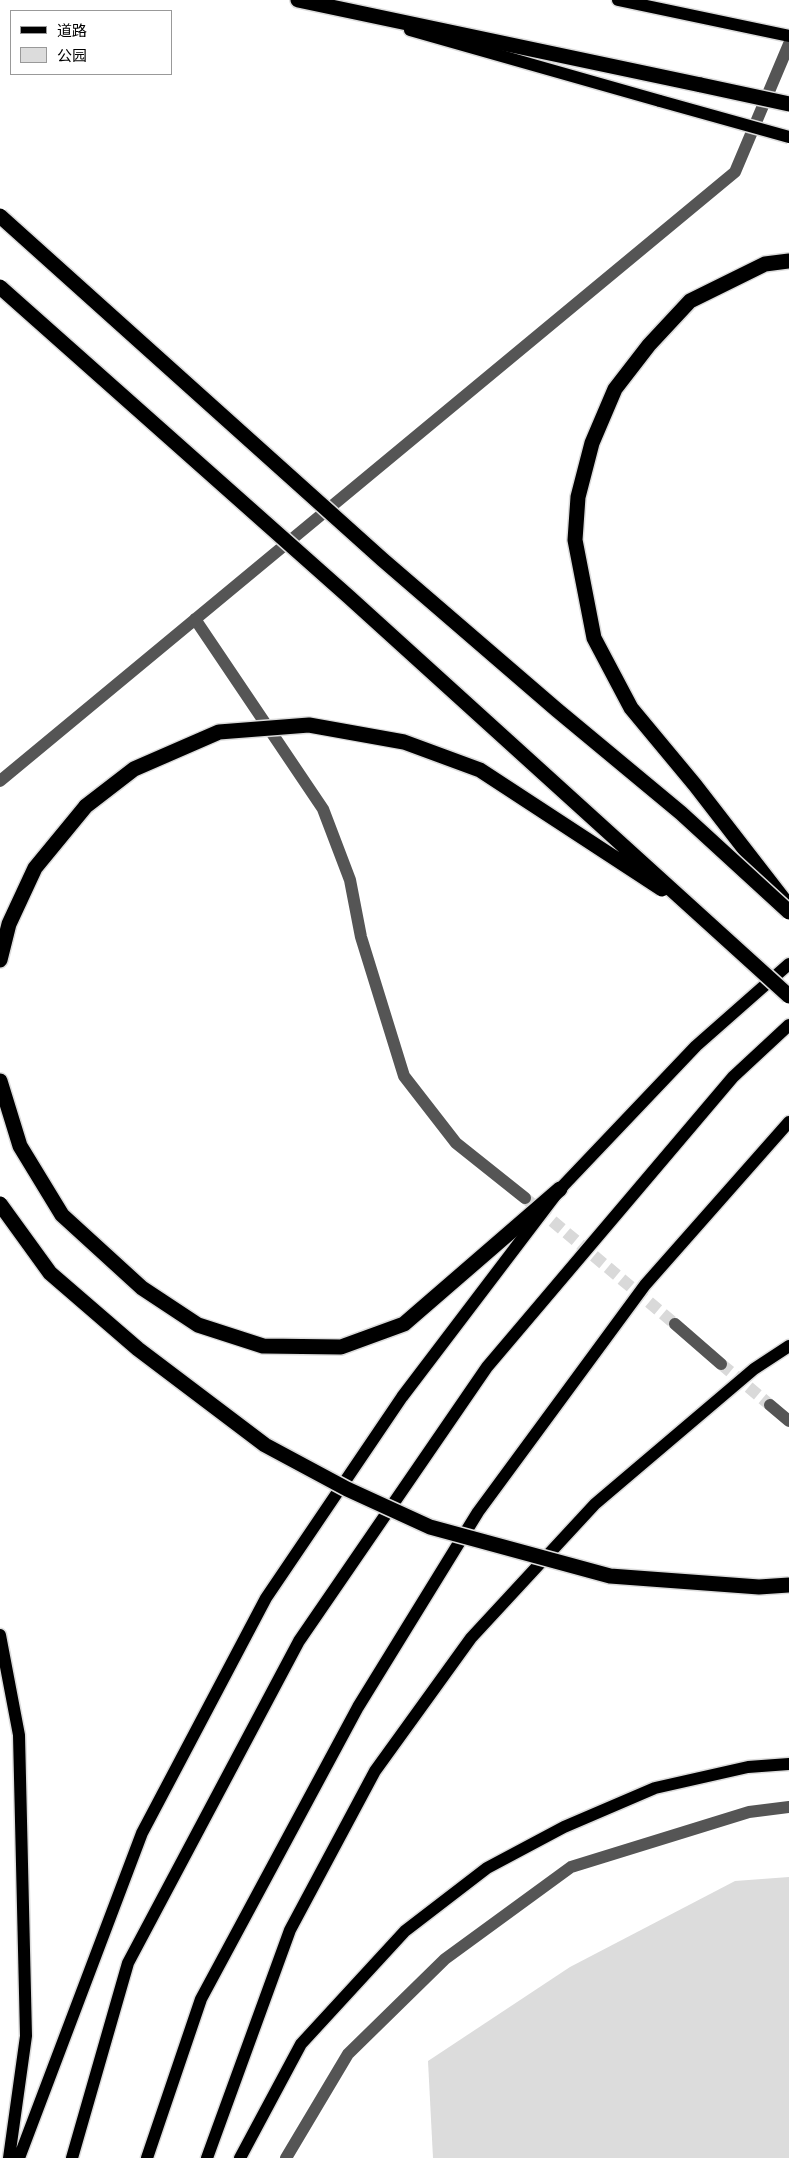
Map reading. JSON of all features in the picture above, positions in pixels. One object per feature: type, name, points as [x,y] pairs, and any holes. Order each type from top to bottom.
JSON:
[{"type":"highway","points":[[298,0],[789,104]]},
{"type":"highway","points":[[0,216],[383,560],[557,710],[681,813],[789,912]]},
{"type":"highway","points":[[789,261],[765,264],[690,301],[649,345],[615,389],[592,443],[578,497],[575,540],[594,638],[631,708],[695,785],[789,907]]},
{"type":"highway","points":[[0,287],[342,591],[789,996]]},
{"type":"highway","points":[[0,960],[9,924],[35,868],[86,806],[134,769],[219,732],[309,725],[404,742],[480,770],[700,914]]},
{"type":"highway","points":[[0,1081],[20,1146],[62,1214],[142,1288],[198,1325],[263,1346],[341,1347],[404,1324],[560,1189]]},
{"type":"highway","points":[[0,1204],[50,1273],[138,1349],[265,1445],[347,1489],[430,1526],[610,1576],[758,1587],[789,1585]]},
{"type":"main road","points":[[618,0],[789,36]]},
{"type":"main road","points":[[316,4],[789,137]]},
{"type":"main road","points":[[19,2158],[142,1833],[266,1598],[402,1397],[560,1189],[696,1046],[789,964]]},
{"type":"main road","points":[[72,2158],[128,1963],[299,1641],[487,1367],[733,1077],[789,1025]]},
{"type":"main road","points":[[147,2158],[201,1999],[358,1707],[478,1512],[645,1285],[789,1122]]},
{"type":"main road","points":[[207,2158],[290,1930],[375,1771],[471,1638],[595,1504],[754,1369],[789,1346]]},
{"type":"main road","points":[[0,1635],[19,1735],[26,2036],[9,2158]]},
{"type":"main road","points":[[240,2158],[301,2044],[405,1931],[487,1868],[564,1828],[655,1788],[748,1767],[789,1764]]},
{"type":"street","points":[[0,781],[735,172],[789,44]]},
{"type":"street","points":[[195,619],[323,809],[350,880],[361,937],[404,1076],[456,1143],[525,1198]]},
{"type":"street","points":[[675,1324],[721,1364]]},
{"type":"street","points":[[770,1405],[789,1421]]},
{"type":"street","points":[[286,2158],[348,2054],[445,1959],[571,1867],[749,1812],[789,1807]]},
{"type":"green space","points":[[789,1877],[789,2158],[433,2158],[428,2061],[570,1967],[735,1881]]},
{"type":"tunnel","points":[[525,1198],[675,1324]]},
{"type":"tunnel","points":[[721,1364],[770,1405]]}]
